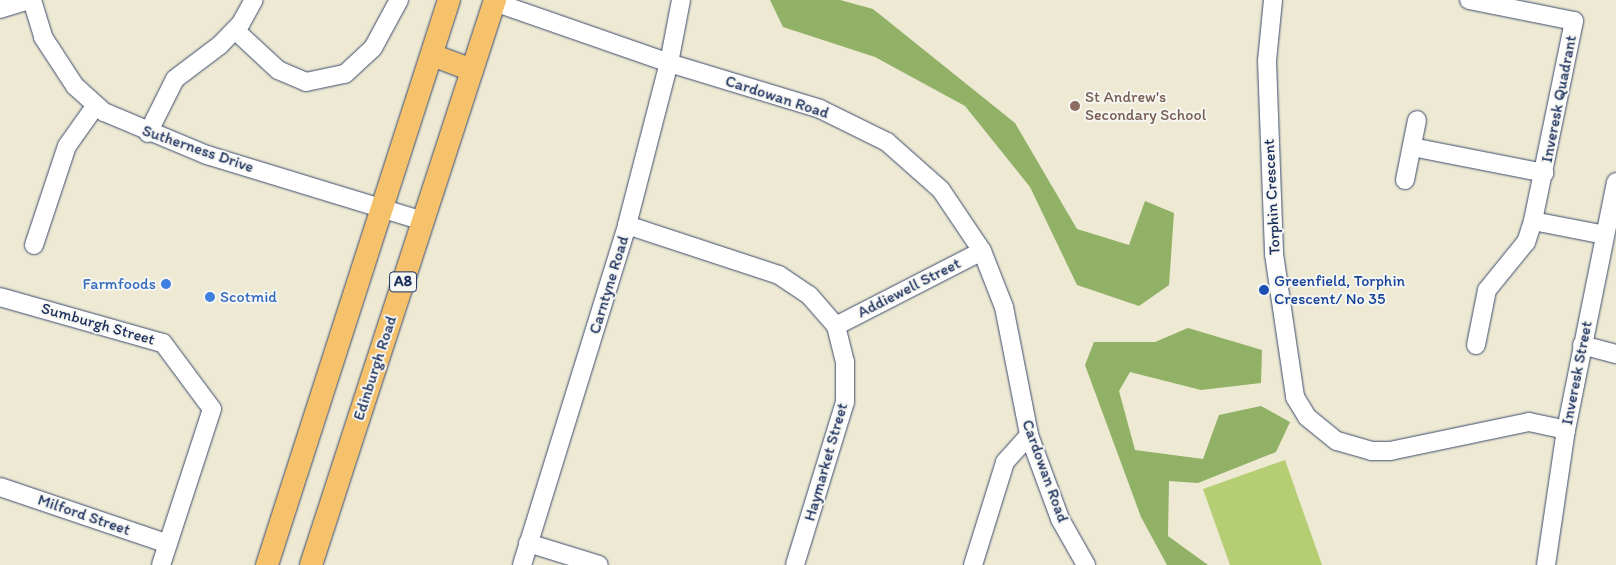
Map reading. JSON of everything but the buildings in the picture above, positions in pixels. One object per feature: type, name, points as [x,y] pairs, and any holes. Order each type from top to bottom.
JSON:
[{"type":"main road","name":"A8","points":[[267,565],[450,0]]},
{"type":"main road","name":"Edinburgh Road","points":[[312,565],[494,1]]},
{"type":"main road","points":[[432,55],[472,70]]},
{"type":"street","points":[[0,9],[31,0]]},
{"type":"street","name":"Sutherness Drive","points":[[31,0],[43,37],[75,86],[104,112],[148,133],[207,155],[383,207],[423,221]]},
{"type":"street","points":[[148,133],[175,79],[220,45],[234,30],[254,0]]},
{"type":"street","points":[[234,30],[278,70],[306,82],[345,74],[373,48],[399,0]]},
{"type":"street","name":"Carntyne Road","points":[[522,565],[627,225],[669,63],[681,0]]},
{"type":"street","name":"Torphin Crescent","points":[[1273,0],[1267,78],[1274,254],[1295,397],[1307,417],[1337,441],[1371,451],[1390,451],[1529,422],[1566,430]]},
{"type":"street","name":"Inveresk Quadrant","points":[[1469,0],[1574,22],[1533,221],[1526,242],[1487,290],[1476,345]]},
{"type":"street","name":"Cardowan Road","points":[[494,1],[669,63],[820,109],[887,142],[941,190],[982,251],[1004,307],[1029,435],[1060,519],[1086,565]]},
{"type":"street","points":[[34,245],[67,146],[96,105]]},
{"type":"street","points":[[1405,180],[1417,120]]},
{"type":"street","points":[[1412,147],[1544,173]]},
{"type":"street","name":"Inveresk Street","points":[[1546,565],[1566,430],[1616,182]]},
{"type":"street","points":[[1533,221],[1605,235]]},
{"type":"street","name":"Haymarket Street","points":[[627,225],[780,275],[809,294],[836,326],[845,362],[845,402],[795,565]]},
{"type":"street","name":"Addiewell Street","points":[[836,326],[982,251]]},
{"type":"street","name":"Sumburgh Street","points":[[0,297],[163,343],[212,409],[161,565]]},
{"type":"street","points":[[1582,346],[1616,354]]},
{"type":"street","points":[[973,565],[1005,462],[1029,435]]},
{"type":"street","name":"Milford Street","points":[[0,487],[168,544]]},
{"type":"street","points":[[528,543],[599,565]]},
{"type":"green space","points":[[770,0],[840,0],[873,9],[1015,123],[1077,229],[1129,245],[1145,201],[1174,213],[1169,285],[1139,306],[1077,285],[1030,187],[965,106],[875,57],[783,27]]},
{"type":"green space","points":[[1188,328],[1262,350],[1261,383],[1201,390],[1130,372],[1119,391],[1135,450],[1203,459],[1219,415],[1261,406],[1290,422],[1276,452],[1198,483],[1169,481],[1168,536],[1208,565],[1167,565],[1141,517],[1085,365],[1094,342],[1155,342]]},
{"type":"green space","points":[[1285,460],[1322,565],[1230,565],[1203,489]]},
{"type":"place","name":"St Andrew's Secondary School","points":[[1075,106]]},
{"type":"place","name":"Farmfoods","points":[[166,284]]},
{"type":"place","name":"Greenfield, Torphin Crescent/ No 35","points":[[1264,290]]},
{"type":"place","name":"Scotmid","points":[[210,297]]}]
